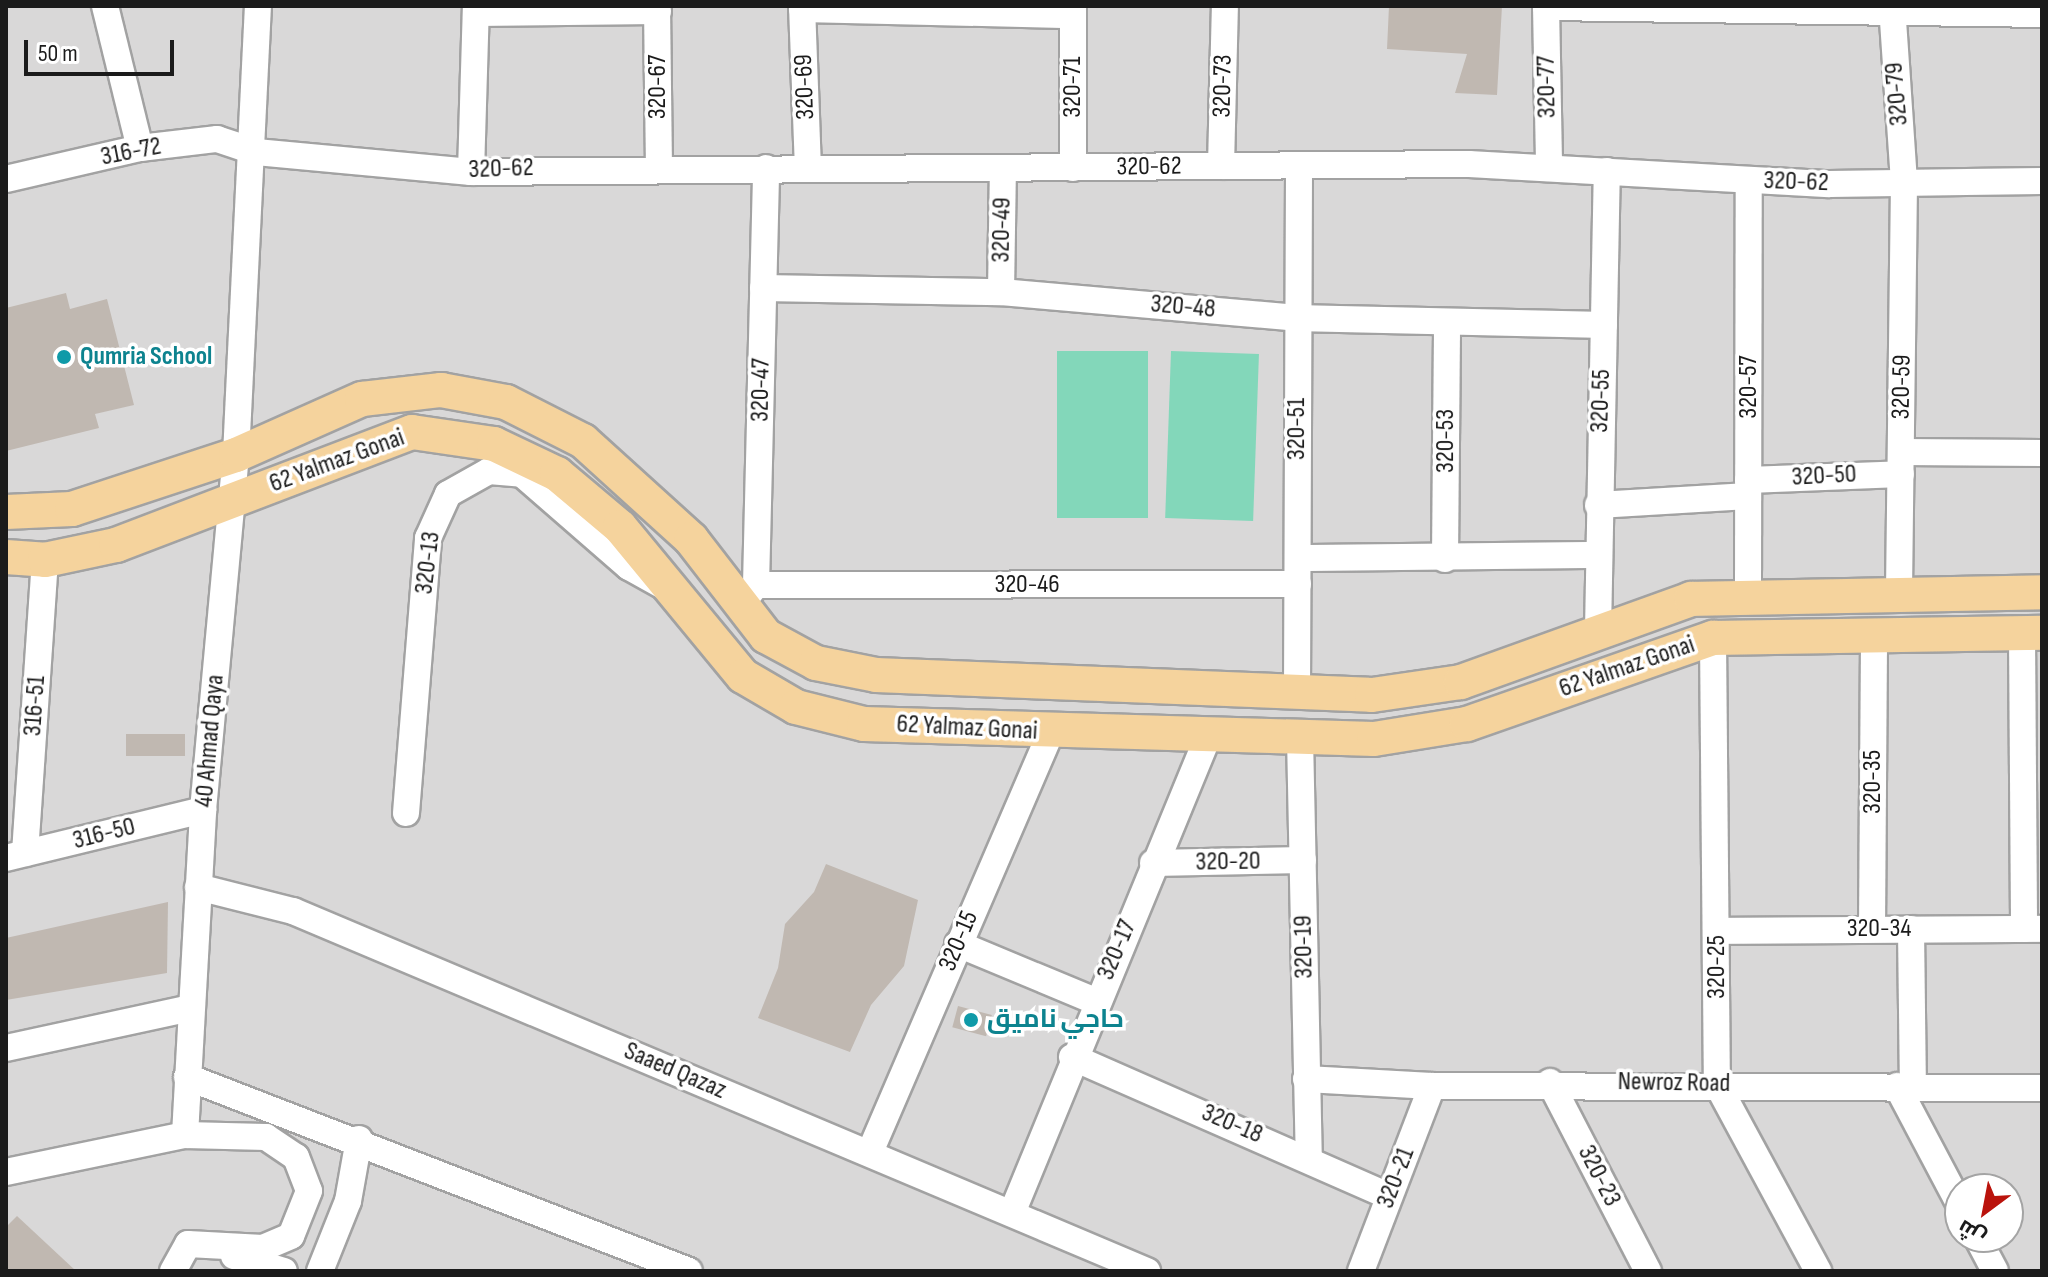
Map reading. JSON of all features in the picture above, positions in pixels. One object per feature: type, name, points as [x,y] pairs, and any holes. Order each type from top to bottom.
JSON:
[{"type":"main road","name":"62 Yalmaz Gonai","points":[[6,512],[72,509],[236,455],[362,399],[441,390],[484,395],[583,441],[748,595],[791,652],[845,670],[1297,692],[1434,690],[1691,599],[1748,595],[2042,592]]},
{"type":"main road","name":"62 Yalmaz Gonai","points":[[6,557],[45,560],[116,545],[372,444],[412,432],[451,434],[494,444],[557,474],[620,527],[670,593],[743,676],[796,707],[864,724],[1051,732],[1374,739],[1467,724],[1713,638],[2032,634]]},
{"type":"main road","points":[[1534,655],[1550,693]]},
{"type":"street","points":[[105,6],[140,148]]},
{"type":"street","name":"40 Ahmad Qaya","points":[[185,1135],[203,810],[233,501],[256,152],[258,6]]},
{"type":"street","name":"320-73","points":[[1221,166],[1225,6]]},
{"type":"street","points":[[1546,6],[2032,12]]},
{"type":"street","name":"320-77","points":[[1546,6],[1549,168]]},
{"type":"street","points":[[471,172],[476,10],[658,8]]},
{"type":"street","name":"320-67","points":[[658,8],[659,167]]},
{"type":"street","points":[[802,8],[1073,10]]},
{"type":"street","name":"320-69","points":[[802,8],[808,168]]},
{"type":"street","name":"320-71","points":[[1073,10],[1073,168]]},
{"type":"street","name":"320-79","points":[[1892,11],[1904,182]]},
{"type":"street","name":"316-72","points":[[6,179],[140,148],[227,139],[256,152]]},
{"type":"street","name":"320-62","points":[[256,152],[471,172],[659,167],[1003,169],[1299,165],[1549,168],[1749,180],[2042,181]]},
{"type":"street","name":"320-51","points":[[1297,692],[1299,165]]},
{"type":"street","name":"320-47","points":[[748,595],[766,168]]},
{"type":"street","name":"320-49","points":[[1001,292],[1003,169]]},
{"type":"street","name":"320-55","points":[[1598,631],[1598,505],[1607,171]]},
{"type":"street","name":"320-57","points":[[1748,595],[1749,180]]},
{"type":"street","name":"320-59","points":[[1899,593],[1904,182]]},
{"type":"street","name":"320-48","points":[[763,288],[1001,292],[1297,318],[1604,325]]},
{"type":"street","name":"320-53","points":[[1445,559],[1447,322]]},
{"type":"street","name":"320-50","points":[[1598,505],[1748,488],[1901,463],[2042,453]]},
{"type":"street","name":"320-13","points":[[406,813],[428,538],[438,507],[460,484],[497,470],[522,474],[670,593]]},
{"type":"street","points":[[1298,558],[1445,559],[1598,555]]},
{"type":"street","name":"316-51","points":[[15,855],[45,560]]},
{"type":"street","name":"320-46","points":[[748,595],[1298,584]]},
{"type":"street","name":"320-35","points":[[1872,929],[1874,634]]},
{"type":"street","points":[[2032,634],[2033,929]]},
{"type":"street","name":"320-25","points":[[1713,638],[1717,1084],[1818,1271]]},
{"type":"street","name":"320-15","points":[[870,1152],[1051,732]]},
{"type":"street","name":"320-17","points":[[1012,1213],[1095,1001],[1209,734]]},
{"type":"street","name":"320-19","points":[[1300,737],[1309,1157]]},
{"type":"street","name":"316-50","points":[[15,855],[203,810]]},
{"type":"street","name":"320-20","points":[[1153,863],[1303,860]]},
{"type":"street","name":"Saaed Qazaz","points":[[198,887],[293,911],[1147,1271]]},
{"type":"street","points":[[1911,929],[1905,1086],[1945,1173]]},
{"type":"street","name":"320-34","points":[[1716,931],[2033,929]]},
{"type":"street","points":[[958,944],[1095,1001]]},
{"type":"street","points":[[6,1048],[191,1008]]},
{"type":"street","name":"320-18","points":[[1072,1057],[1309,1157],[1389,1196]]},
{"type":"street","points":[[187,1077],[359,1139],[689,1271]]},
{"type":"street","name":"Newroz Road","points":[[1306,1079],[1432,1086],[1550,1082],[2042,1088]]},
{"type":"street","name":"320-23","points":[[1550,1082],[1648,1271]]},
{"type":"street","name":"320-21","points":[[1361,1271],[1432,1086]]},
{"type":"street","points":[[6,1172],[185,1135],[277,1141],[303,1167],[309,1191],[296,1230],[278,1244],[188,1244]]},
{"type":"street","points":[[320,1271],[348,1201],[359,1139]]},
{"type":"street","points":[[173,1271],[188,1244]]},
{"type":"street","points":[[188,1244],[284,1271]]},
{"type":"street","points":[[1985,1253],[1995,1271]]},
{"type":"shaded area","points":[[6,6],[2042,6],[2042,1271],[6,1271]]},
{"type":"green space","points":[[1057,351],[1148,351],[1148,518],[1057,518]]},
{"type":"green space","points":[[1171,351],[1259,354],[1253,521],[1165,518]]},
{"type":"building","points":[[1389,6],[1502,6],[1497,95],[1455,93],[1467,54],[1387,49]]},
{"type":"building","name":"Qumria School","points":[[66,293],[70,309],[107,299],[134,405],[95,414],[99,428],[6,451],[6,308]]},
{"type":"building","points":[[126,734],[185,734],[185,756],[126,756]]},
{"type":"building","points":[[826,864],[918,900],[904,966],[871,1005],[850,1052],[758,1018],[778,968],[785,924],[814,892]]},
{"type":"building","points":[[168,902],[167,973],[6,1000],[6,938]]},
{"type":"building","name":"حاجي ناميق","points":[[958,1006],[992,1015],[986,1036],[952,1027]]},
{"type":"building","points":[[17,1216],[76,1271],[6,1271],[6,1227]]},
{"type":"place","name":"Qumria School","points":[[64,357]]},
{"type":"place","name":"حاجي ناميق","points":[[971,1020]]}]
